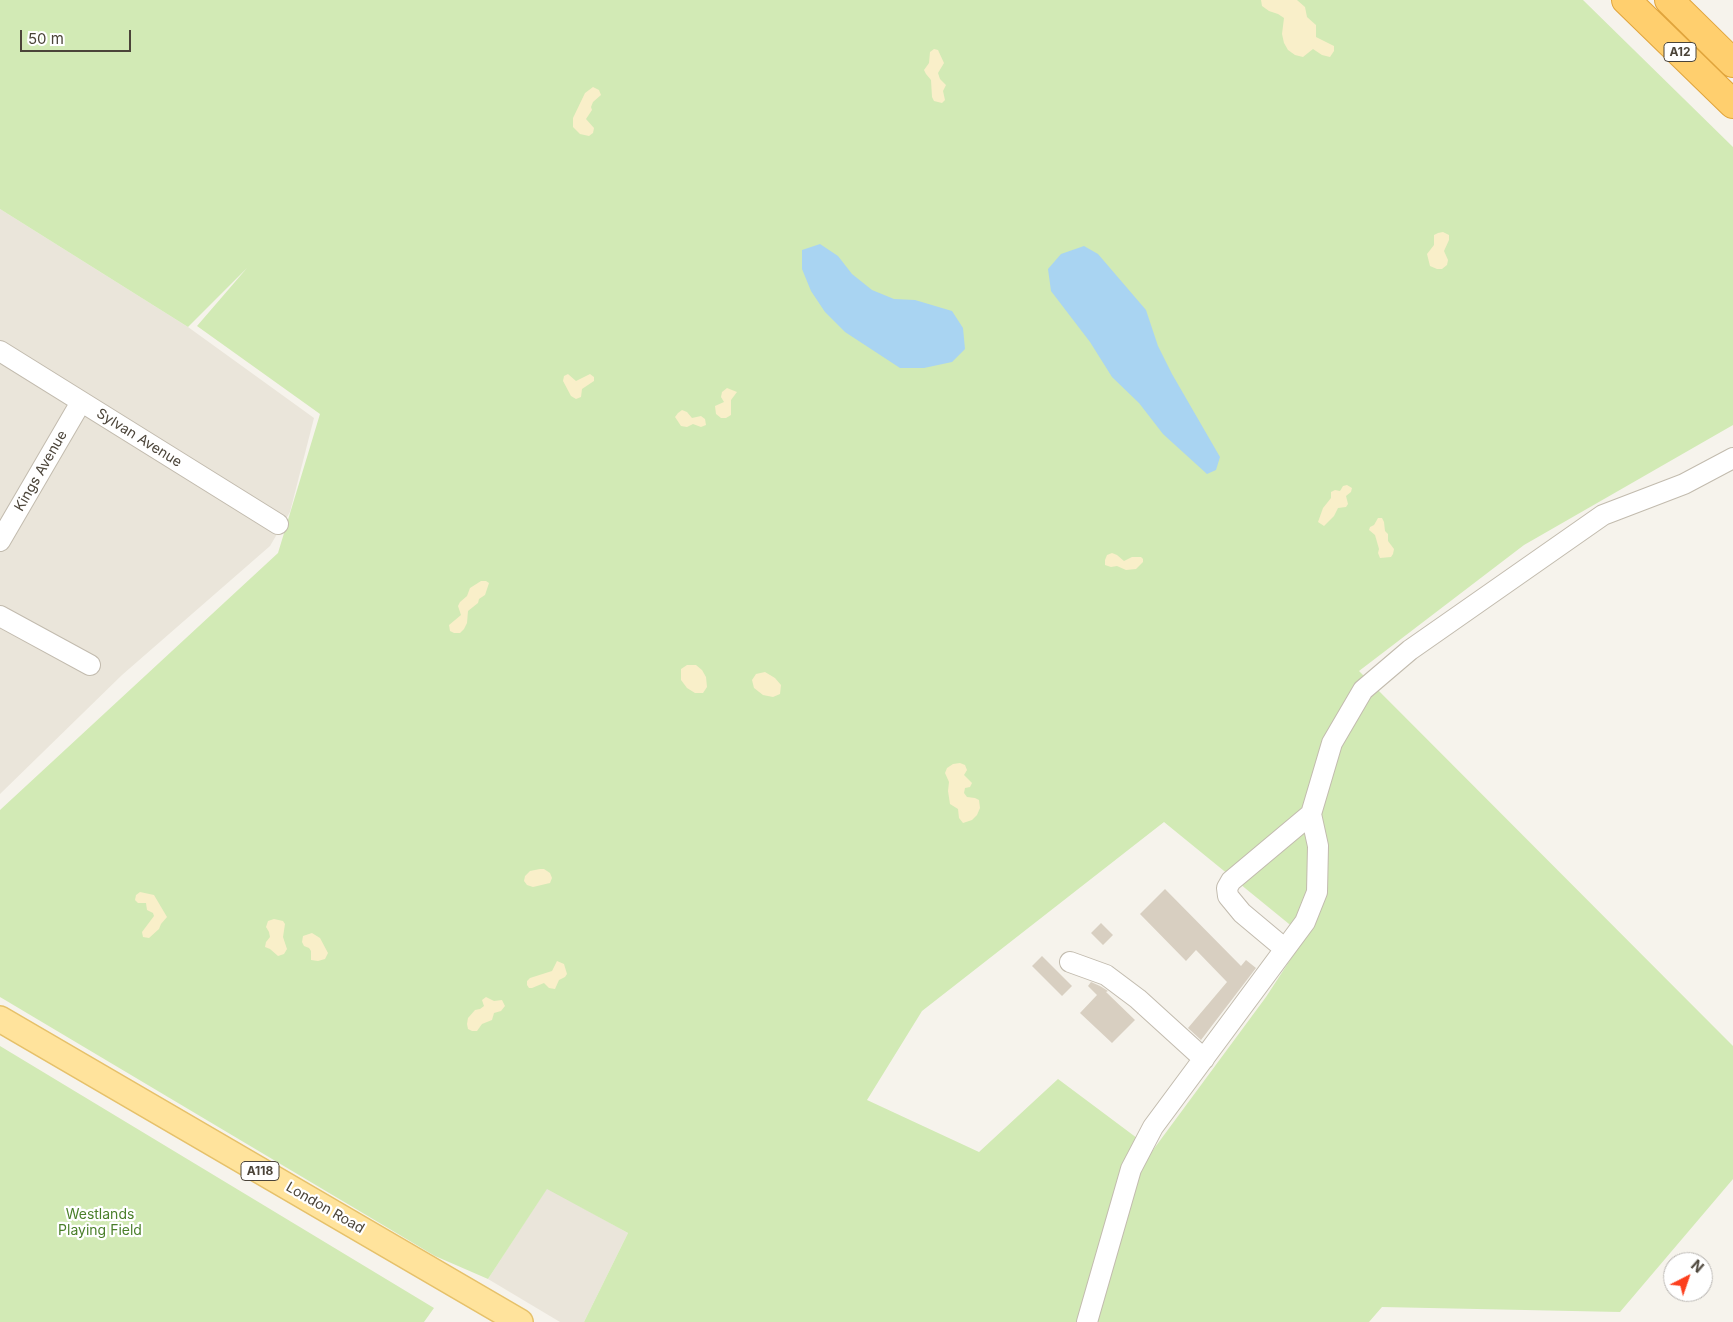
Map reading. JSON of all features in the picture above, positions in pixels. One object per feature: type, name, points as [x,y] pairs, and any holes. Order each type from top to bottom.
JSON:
[{"type":"highway","name":"A12","points":[[1626,0],[1733,104]]},
{"type":"highway","name":"A12","points":[[1668,0],[1733,63]]},
{"type":"main road","name":"London Road","points":[[0,1020],[520,1322]]},
{"type":"street","name":"Sylvan Avenue","points":[[0,351],[278,524]]},
{"type":"street","name":"Kings Avenue","points":[[0,541],[81,402]]},
{"type":"street","points":[[1087,1322],[1132,1169],[1153,1127],[1305,922],[1316,892],[1318,846],[1311,814],[1332,743],[1363,690],[1410,650],[1603,515],[1684,484],[1733,458]]},
{"type":"street","points":[[0,616],[90,665]]},
{"type":"street","points":[[1285,949],[1242,912],[1228,896],[1227,888],[1230,881],[1311,814]]},
{"type":"street","points":[[1070,962],[1106,976],[1138,999],[1204,1059]]},
{"type":"shaded area","points":[[0,209],[188,327],[314,418],[290,512],[270,546],[122,675],[0,794]]},
{"type":"shaded area","points":[[547,1188],[628,1233],[584,1322],[560,1322],[488,1279]]},
{"type":"green space","points":[[0,0],[1583,0],[1733,147],[1733,425],[1524,545],[1359,671],[1733,1046],[1733,1179],[1671,1252],[1663,1252],[1663,1261],[1620,1312],[1382,1307],[1369,1322],[584,1322],[628,1233],[547,1189],[488,1279],[435,1256],[0,997],[0,810],[278,553],[320,414],[197,326],[247,268],[188,327],[0,209]],"holes":[[[1164,822],[1305,937],[1266,997],[1153,1150],[1058,1079],[979,1152],[867,1100],[922,1011]]]},
{"type":"green space","name":"Westlands Playing Field","points":[[0,1046],[434,1308],[424,1322],[0,1322]]},
{"type":"sand","points":[[1261,0],[1297,0],[1305,7],[1307,17],[1316,25],[1316,37],[1334,46],[1334,51],[1330,57],[1322,55],[1313,49],[1303,57],[1295,55],[1288,50],[1282,34],[1284,18],[1262,6]]},
{"type":"sand","points":[[934,49],[938,50],[944,63],[938,73],[940,79],[946,85],[943,91],[945,100],[942,103],[934,101],[931,80],[924,70],[929,63],[930,52]]},
{"type":"sand","points":[[593,87],[599,90],[601,95],[593,102],[592,110],[586,119],[594,128],[593,133],[589,136],[580,134],[573,127],[573,118],[585,93]]},
{"type":"sand","points":[[1443,232],[1449,235],[1444,251],[1448,260],[1447,265],[1442,269],[1437,269],[1430,266],[1427,254],[1434,245],[1434,235]]},
{"type":"sand","points":[[568,374],[576,381],[590,374],[594,377],[594,381],[582,389],[581,397],[576,399],[571,396],[563,381],[564,376]]},
{"type":"sand","points":[[727,388],[737,392],[731,400],[731,415],[721,418],[716,414],[715,406],[724,402],[721,397],[722,392]]},
{"type":"sand","points":[[682,410],[687,412],[692,418],[701,416],[705,419],[706,425],[701,427],[693,424],[687,427],[681,426],[675,417]]},
{"type":"sand","points":[[1347,485],[1352,488],[1351,492],[1346,496],[1348,504],[1346,507],[1338,508],[1334,516],[1324,526],[1318,522],[1323,508],[1331,498],[1331,492],[1335,490],[1340,491],[1343,486]]},
{"type":"sand","points":[[1378,518],[1382,518],[1385,531],[1388,534],[1388,541],[1394,549],[1391,557],[1380,558],[1375,535],[1369,530]]},
{"type":"sand","points":[[1112,553],[1124,561],[1132,557],[1141,557],[1143,562],[1136,569],[1126,570],[1117,566],[1105,565],[1107,555]]},
{"type":"sand","points":[[481,581],[489,583],[485,595],[468,611],[467,623],[464,629],[460,633],[450,631],[449,625],[461,615],[458,606],[460,602],[467,596],[470,588]]},
{"type":"sand","points":[[687,665],[696,665],[706,677],[707,687],[703,693],[695,693],[687,688],[681,680],[681,669]]},
{"type":"sand","points":[[765,672],[775,678],[781,685],[780,694],[773,697],[763,695],[754,688],[752,680],[756,674]]},
{"type":"sand","points":[[960,763],[965,765],[967,770],[964,775],[972,783],[970,787],[965,788],[964,793],[967,797],[979,800],[980,808],[972,820],[963,823],[959,818],[958,809],[950,804],[949,782],[945,773],[947,768],[953,764]]},
{"type":"sand","points":[[540,869],[550,873],[552,878],[550,883],[533,887],[527,885],[524,881],[525,876],[530,871]]},
{"type":"sand","points":[[140,892],[154,895],[167,917],[159,929],[149,938],[143,937],[142,932],[154,916],[153,913],[147,910],[146,903],[138,903],[135,900],[136,895]]},
{"type":"sand","points":[[274,919],[283,921],[285,924],[283,937],[287,949],[284,954],[278,956],[265,947],[270,937],[266,927],[268,921]]},
{"type":"sand","points":[[312,933],[320,938],[328,953],[325,959],[311,960],[311,951],[302,942],[303,936]]},
{"type":"sand","points":[[557,961],[564,964],[567,974],[559,980],[555,989],[549,988],[544,983],[529,988],[527,981],[530,978],[552,971]]},
{"type":"sand","points":[[486,997],[494,1001],[502,1000],[505,1006],[501,1011],[494,1013],[492,1020],[482,1024],[477,1031],[472,1031],[468,1029],[468,1018],[475,1010],[484,1006],[482,1000]]},
{"type":"water","points":[[820,244],[838,256],[852,274],[872,290],[894,299],[915,300],[952,311],[963,328],[965,349],[952,362],[924,368],[900,368],[845,332],[825,312],[811,291],[802,269],[802,250]]},
{"type":"water","points":[[1084,246],[1098,254],[1146,310],[1158,346],[1172,374],[1220,457],[1216,470],[1207,474],[1163,434],[1139,403],[1112,377],[1090,342],[1051,291],[1048,269],[1061,254]]},
{"type":"building","points":[[1165,889],[1241,966],[1246,960],[1256,968],[1201,1040],[1188,1028],[1227,982],[1196,950],[1186,961],[1140,914]]},
{"type":"building","points":[[1101,923],[1113,935],[1103,945],[1091,933]]},
{"type":"building","points":[[1042,956],[1072,986],[1062,996],[1032,966]]},
{"type":"building","points":[[1091,982],[1108,991],[1106,992],[1135,1020],[1112,1043],[1080,1013],[1097,995],[1088,986]]}]
